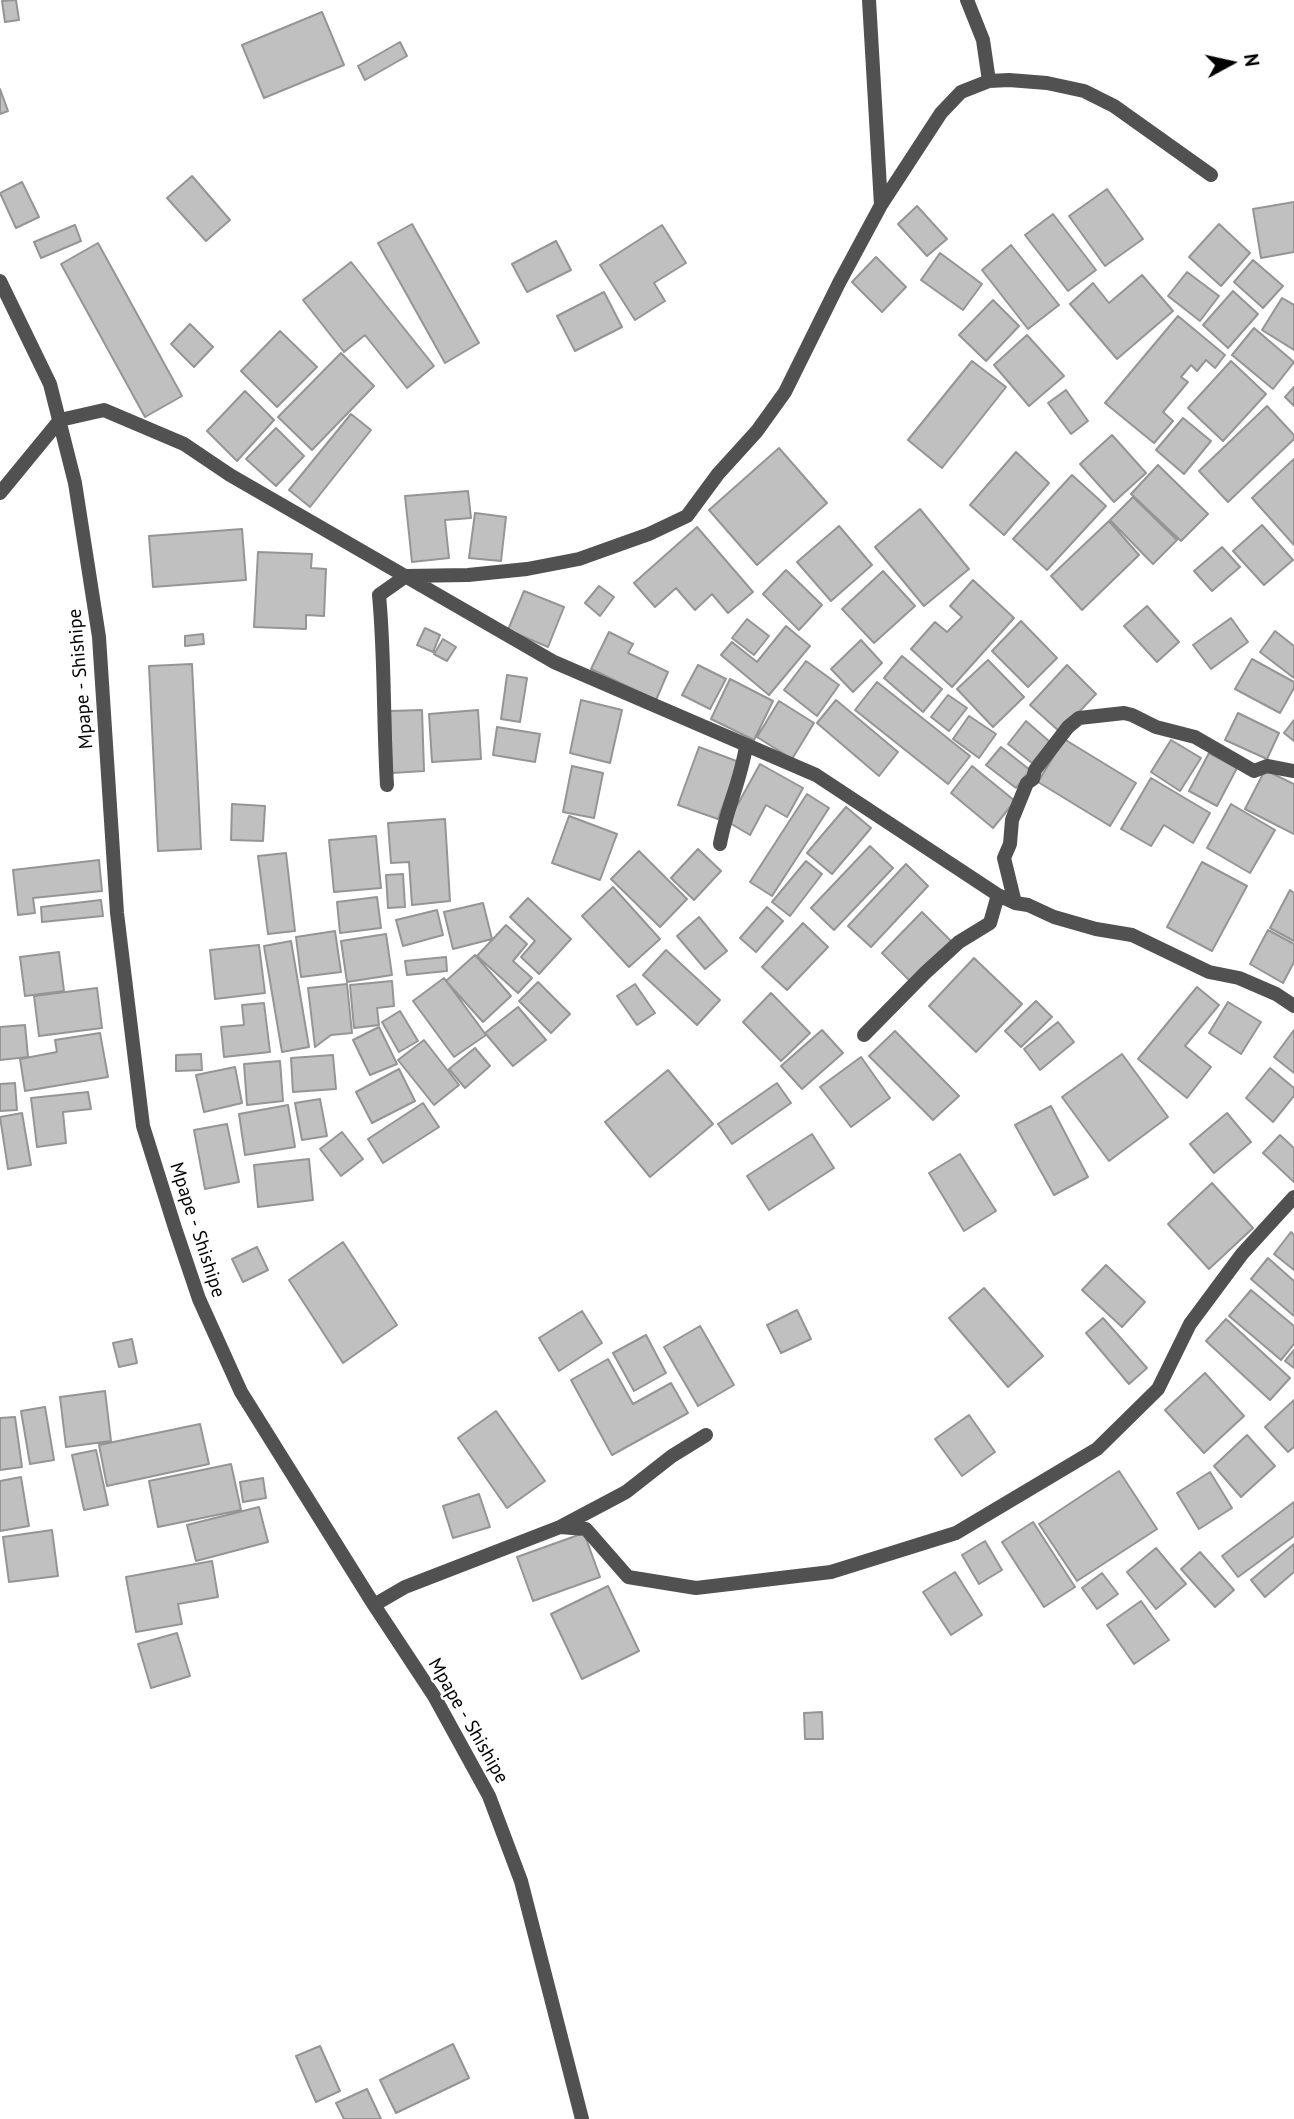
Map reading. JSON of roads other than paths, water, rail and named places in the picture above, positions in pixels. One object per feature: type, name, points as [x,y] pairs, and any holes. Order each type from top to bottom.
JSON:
[{"type":"street","points":[[869,0],[881,205]]},
{"type":"street","points":[[967,0],[983,40],[989,81]]},
{"type":"street","points":[[387,785],[379,595],[406,576],[468,575],[527,569],[579,559],[649,534],[687,516],[718,474],[757,431],[785,392],[881,205],[941,113],[961,92],[989,81],[1009,80],[1046,83],[1084,91],[1114,106],[1211,175]]},
{"type":"street","name":"Mpape - Shishipe","points":[[0,281],[50,384],[75,483],[99,637],[117,913],[143,1126],[199,1299],[240,1392],[434,1696],[489,1796],[521,1881],[582,2119]]},
{"type":"street","points":[[0,493],[60,420],[104,410],[184,444],[230,475],[352,547],[554,662],[816,775],[998,895],[1054,917],[1096,929],[1132,935],[1209,972],[1239,978],[1276,994],[1294,1006]]},
{"type":"street","points":[[1015,903],[1004,858],[1010,844],[1012,820],[1035,769],[1068,727],[1079,719],[1124,713],[1156,727],[1195,737],[1254,771],[1267,766],[1294,771]]},
{"type":"street","points":[[720,844],[725,819],[743,770],[747,746]]},
{"type":"street","points":[[864,1035],[959,942],[990,923],[998,895]]},
{"type":"street","points":[[559,1527],[586,1529],[628,1577],[696,1588],[831,1572],[956,1533],[1097,1449],[1158,1389],[1190,1324],[1242,1254],[1294,1197]]},
{"type":"street","points":[[374,1605],[405,1587],[559,1527],[626,1492],[672,1456],[706,1435]]}]
